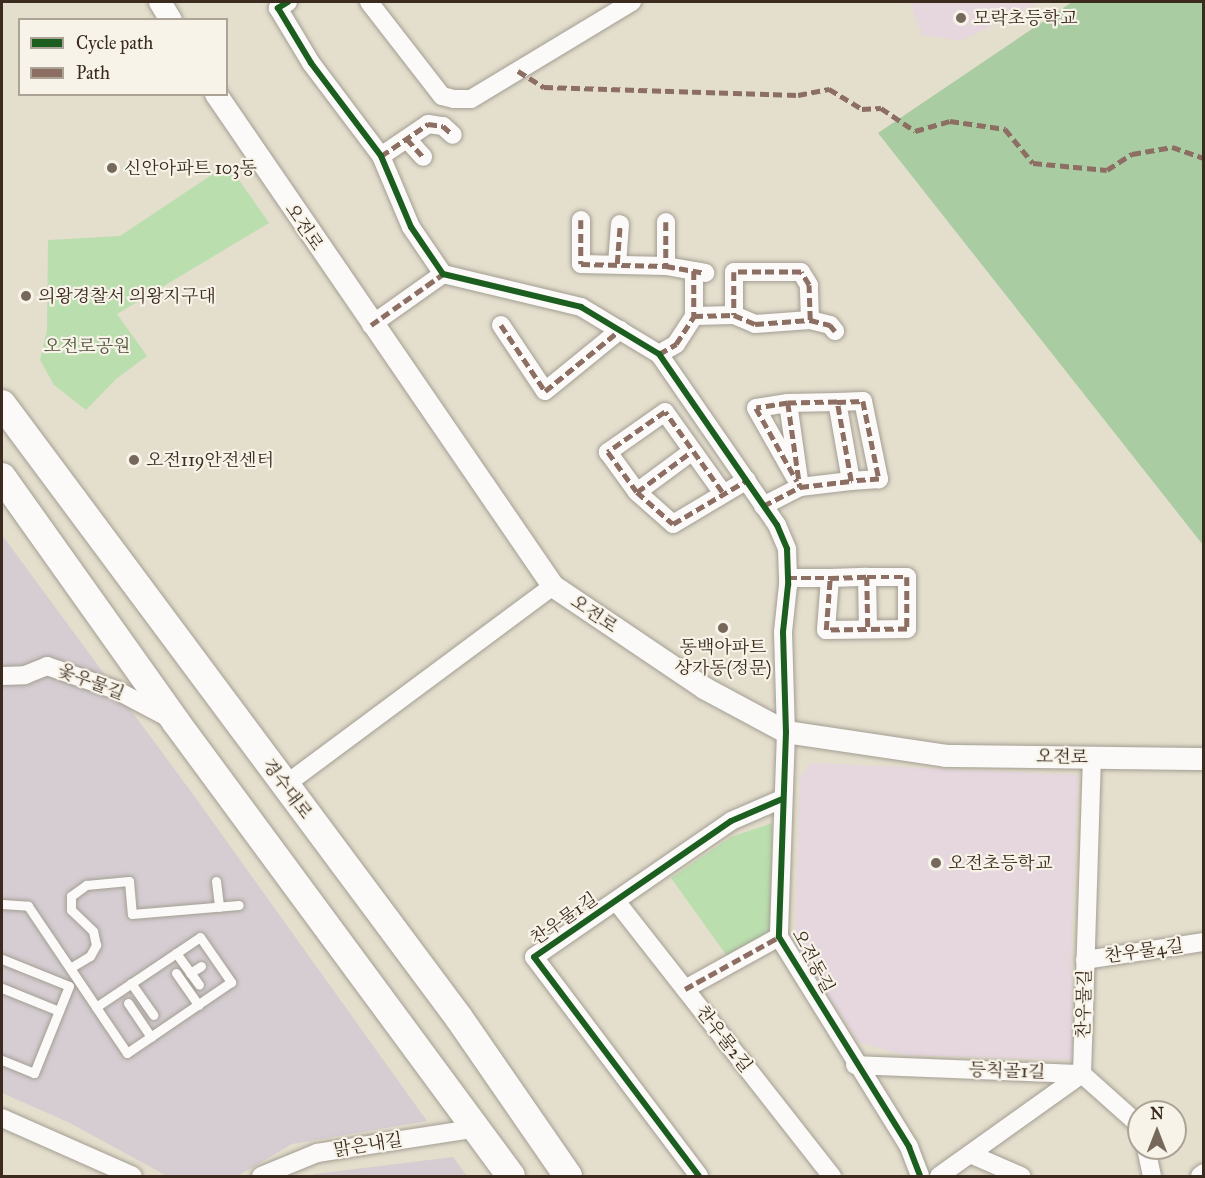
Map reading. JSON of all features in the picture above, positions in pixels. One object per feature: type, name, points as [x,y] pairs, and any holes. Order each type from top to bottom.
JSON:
[{"type":"main road","name":"경수대로","points":[[2,404],[459,1018],[568,1176]]},
{"type":"main road","points":[[2,477],[176,722],[479,1128],[512,1176]]},
{"type":"street","points":[[160,2],[170,18]]},
{"type":"street","points":[[288,2],[278,8],[311,63],[381,156],[411,227],[443,274],[581,307],[659,354],[676,344],[694,316],[699,272],[666,266],[581,264],[581,219]]},
{"type":"street","points":[[369,2],[442,96],[454,99],[471,99],[632,2]]},
{"type":"street","name":"오전로","points":[[217,96],[371,325],[553,586],[704,688],[786,732],[946,756],[1203,759]]},
{"type":"street","points":[[381,156],[428,124],[443,126],[453,135]]},
{"type":"street","points":[[407,138],[423,157]]},
{"type":"street","points":[[666,222],[666,266]]},
{"type":"street","points":[[617,264],[620,224]]},
{"type":"street","points":[[734,315],[734,272],[801,272],[809,285],[810,320]]},
{"type":"street","points":[[371,325],[443,274]]},
{"type":"street","points":[[694,316],[734,315],[755,324],[810,320],[830,325],[836,331]]},
{"type":"street","points":[[501,326],[545,391],[620,330]]},
{"type":"street","name":"오전동길","points":[[659,354],[764,506],[786,549],[788,578],[783,632],[786,732],[778,937],[855,1065],[909,1147],[920,1176]]},
{"type":"street","points":[[764,506],[800,487],[879,479],[863,401],[788,403],[756,408],[800,487]]},
{"type":"street","points":[[837,402],[851,481]]},
{"type":"street","points":[[788,403],[800,487]]},
{"type":"street","points":[[722,492],[691,452],[665,412],[608,452],[637,492],[673,524],[722,492],[747,480]]},
{"type":"street","points":[[637,492],[691,452]]},
{"type":"street","points":[[867,577],[867,629]]},
{"type":"street","points":[[788,578],[907,577],[907,629],[826,630],[830,578]]},
{"type":"street","points":[[285,785],[553,586]]},
{"type":"street","name":"옻우물길","points":[[2,676],[25,675],[47,666],[116,690],[176,722]]},
{"type":"street","name":"찬우물길","points":[[1082,1074],[1092,758]]},
{"type":"street","name":"찬우물1길","points":[[699,1176],[534,957],[731,821],[782,799]]},
{"type":"street","name":"찬우물2길","points":[[616,901],[832,1176]]},
{"type":"street","points":[[686,990],[778,937]]},
{"type":"street","name":"찬우물4길","points":[[1085,960],[1203,942]]},
{"type":"street","name":"등칙골1길","points":[[855,1065],[1082,1074]]},
{"type":"street","points":[[939,1176],[1082,1074],[1127,1114]]},
{"type":"street","points":[[2,1118],[133,1176]]},
{"type":"street","name":"맑은내길","points":[[261,1176],[317,1153],[479,1128]]},
{"type":"street","points":[[970,1154],[1021,1176]]},
{"type":"street","points":[[1149,1160],[1152,1176]]},
{"type":"street","points":[[1200,1176],[1203,1173]]},
{"type":"lane","points":[[70,968],[90,956],[96,945],[93,931],[74,917],[70,904],[77,889],[86,885],[129,881],[132,914],[239,904]]},
{"type":"lane","points":[[216,881],[219,907]]},
{"type":"lane","points":[[2,904],[28,906],[70,968],[96,1007],[127,1053],[231,982],[200,937],[96,1007]]},
{"type":"lane","points":[[177,952],[199,985]]},
{"type":"lane","points":[[2,959],[69,986],[34,1073],[2,1060]]},
{"type":"lane","points":[[190,973],[201,966]]},
{"type":"lane","points":[[176,973],[198,1005]]},
{"type":"lane","points":[[173,988],[182,982]]},
{"type":"lane","points":[[131,983],[153,1015]]},
{"type":"lane","points":[[2,988],[59,1011]]},
{"type":"lane","points":[[146,1005],[155,999]]},
{"type":"lane","points":[[128,1003],[151,1037]]},
{"type":"lane","points":[[126,1018],[134,1012]]},
{"type":"shaded area","name":"모락초등학교","points":[[910,2],[1040,2],[961,41],[922,35]]},
{"type":"shaded area","points":[[2,535],[195,797],[427,1121],[292,1144],[238,1176],[175,1176],[165,1175],[70,1123],[2,1093]]},
{"type":"shaded area","name":"오전초등학교","points":[[811,763],[1078,775],[1071,960],[1073,1060],[903,1055],[859,1042],[795,947],[800,779]]},
{"type":"shaded area","points":[[453,1157],[467,1176],[309,1176],[315,1174]]},
{"type":"green space","points":[[1072,2],[1203,2],[1203,545],[878,133]]},
{"type":"green space","name":"오전로공원","points":[[228,164],[269,223],[117,314],[147,356],[116,379],[86,410],[54,385],[40,360],[47,330],[48,240],[120,236]]},
{"type":"green space","points":[[772,823],[771,935],[727,956],[671,878],[731,837]]},
{"type":"marked path","points":[[518,71],[544,87],[798,95],[829,89],[862,109],[881,108],[915,131],[950,121],[1005,129],[1033,163],[1107,170],[1132,154],[1172,147],[1204,158]]},
{"type":"marked path","points":[[381,156],[428,124],[443,126],[453,135]]},
{"type":"marked path","points":[[407,139],[423,157]]},
{"type":"marked path","points":[[581,220],[581,264],[666,266],[705,273]]},
{"type":"marked path","points":[[666,222],[666,266]]},
{"type":"marked path","points":[[617,264],[620,224]]},
{"type":"marked path","points":[[694,271],[694,316]]},
{"type":"marked path","points":[[659,354],[676,344],[694,316],[734,315],[755,324],[810,320],[809,285],[801,272],[734,272],[734,315]]},
{"type":"marked path","points":[[371,325],[443,274]]},
{"type":"marked path","points":[[810,320],[830,325],[835,331]]},
{"type":"marked path","points":[[501,325],[545,391],[620,330]]},
{"type":"marked path","points":[[837,402],[863,401],[879,479],[851,481]]},
{"type":"marked path","points":[[763,506],[800,487],[851,481],[837,402],[788,403],[800,487]]},
{"type":"marked path","points":[[788,403],[756,408],[797,481]]},
{"type":"marked path","points":[[722,492],[665,412],[608,452],[637,492],[673,524],[747,480]]},
{"type":"marked path","points":[[637,492],[691,452]]},
{"type":"marked path","points":[[867,577],[868,629]]},
{"type":"marked path","points":[[788,578],[907,577],[907,629],[826,630],[830,578]]},
{"type":"marked path","points":[[685,989],[779,937]]},
{"type":"cycle path","points":[[288,2],[278,8],[311,63],[381,156],[411,227],[443,274],[581,307],[659,354],[777,525],[787,549],[788,585],[783,632],[786,732],[779,937],[909,1147],[920,1176]]},
{"type":"cycle path","points":[[699,1176],[534,957],[731,821],[782,799]]},
{"type":"place","name":"모락초등학교","points":[[961,18]]},
{"type":"place","name":"신안아파트 103동","points":[[112,168]]},
{"type":"place","name":"의왕경찰서 의왕지구대","points":[[26,296]]},
{"type":"place","name":"오전119안전센터","points":[[134,460]]},
{"type":"place","name":"동백아파트 상가동(정문)","points":[[723,628]]},
{"type":"place","name":"오전초등학교","points":[[936,863]]}]
